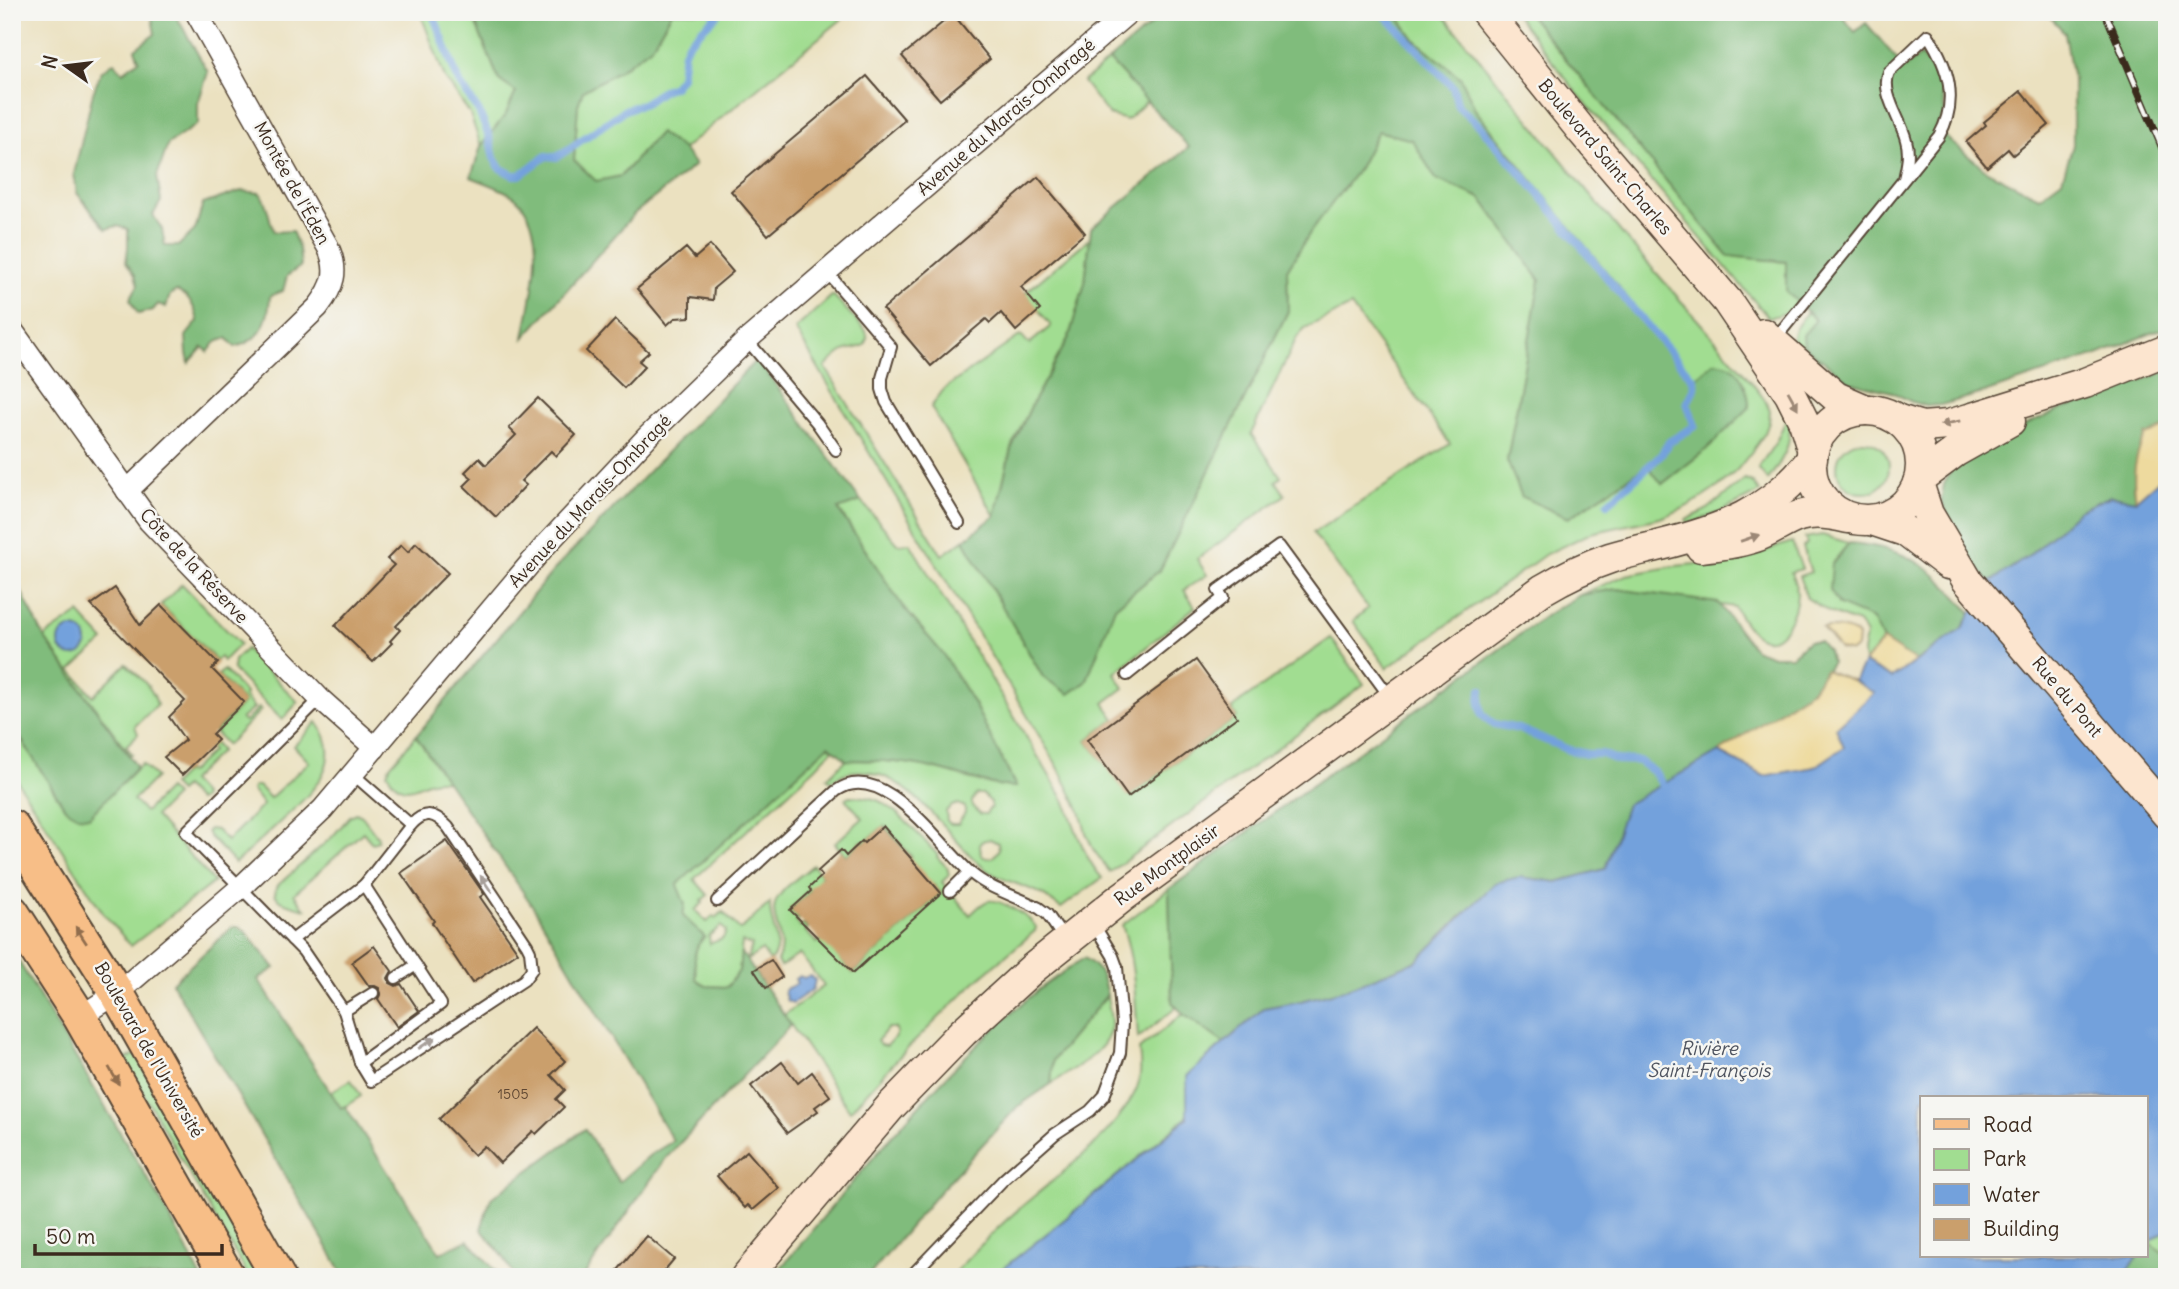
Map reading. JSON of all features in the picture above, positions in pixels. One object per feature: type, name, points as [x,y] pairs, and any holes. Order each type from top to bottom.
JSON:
[{"type":"main road","name":"Boulevard de l'Université","points":[[12,827],[117,993],[278,1277]]},
{"type":"main road","points":[[12,912],[80,1017],[228,1277]]},
{"type":"street","name":"Montée de l'Éden","points":[[127,491],[318,307],[326,297],[335,271],[334,260],[328,247],[196,12]]},
{"type":"street","name":"Avenue du Marais-Ombragé","points":[[80,1017],[117,993],[240,888],[323,809],[544,547],[648,436],[747,340],[1129,12]]},
{"type":"street","name":"Boulevard Saint-Charles","points":[[1486,12],[1582,131],[1768,347],[1836,397],[1866,410]]},
{"type":"street","name":"Côte de la Réserve","points":[[12,330],[160,534],[320,699],[375,748]]},
{"type":"street","name":"Boulevard Saint-Charles","points":[[1768,347],[1800,412],[1813,455]]},
{"type":"street","points":[[1967,580],[1905,531],[1839,513],[1826,503],[1812,477],[1813,455],[1820,436],[1832,422],[1849,412],[1866,410],[1922,427],[1948,425],[2085,383],[2167,350]]},
{"type":"street","points":[[1919,481],[1955,452],[1978,438],[2085,383]]},
{"type":"street","points":[[1864,519],[1889,515],[1903,506],[1919,481],[1921,457],[1917,444],[1911,432],[1899,420]]},
{"type":"street","name":"Rue Montplaisir","points":[[746,1277],[891,1106],[998,999],[1092,920],[1542,590],[1609,558],[1704,533],[1756,512],[1793,483],[1813,455]]},
{"type":"street","points":[[1919,481],[1928,514],[1967,580]]},
{"type":"street","name":"Rue Montplaisir","points":[[1659,546],[1700,547],[1737,542],[1808,514],[1864,519]]},
{"type":"street","name":"Rue du Pont","points":[[1967,580],[2167,814]]},
{"type":"lane","points":[[1768,347],[1939,136],[1949,116],[1950,87],[1940,52],[1928,35],[1889,72],[1886,80],[1906,140],[1908,153],[1904,179]]},
{"type":"lane","points":[[825,271],[891,347],[881,378],[886,402],[959,523]]},
{"type":"lane","points":[[747,340],[817,423],[836,450]]},
{"type":"lane","points":[[1127,675],[1223,598],[1218,590],[1279,546],[1392,699]]},
{"type":"lane","points":[[292,940],[364,885],[418,817],[428,814],[435,815],[448,827],[525,942],[530,951],[532,969],[524,980],[371,1081],[360,1063],[344,1011],[303,951],[292,940],[240,888],[186,832],[320,699]]},
{"type":"lane","points":[[354,775],[411,825]]},
{"type":"lane","points":[[717,901],[836,791],[850,784],[874,787],[896,798],[970,872],[983,882],[1039,908],[1047,914],[1066,941]]},
{"type":"lane","points":[[950,891],[970,872]]},
{"type":"lane","points":[[360,1063],[441,1004],[364,885]]},
{"type":"lane","points":[[910,1277],[1004,1178],[1055,1133],[1090,1111],[1104,1096],[1120,1053],[1122,1023],[1117,967],[1092,920]]},
{"type":"lane","points":[[396,978],[416,965]]},
{"type":"lane","points":[[344,1011],[373,993]]},
{"type":"green space","points":[[151,12],[174,12],[208,72],[198,103],[198,124],[168,144],[157,176],[161,201],[153,215],[162,229],[165,246],[178,246],[195,230],[203,204],[241,191],[260,193],[274,232],[292,231],[299,249],[301,266],[287,276],[283,291],[270,296],[268,314],[257,335],[235,347],[227,338],[216,342],[208,352],[203,347],[189,363],[186,336],[198,321],[191,303],[176,291],[170,295],[166,307],[158,304],[153,310],[138,314],[130,299],[138,285],[126,262],[128,229],[117,226],[106,229],[77,193],[74,174],[93,93],[101,72],[114,62],[123,72],[139,60],[135,49],[155,34]]},
{"type":"green space","points":[[420,12],[471,12],[499,80],[516,92],[506,114],[481,146],[470,114],[445,78]]},
{"type":"green space","points":[[471,12],[672,12],[651,47],[618,71],[583,91],[578,105],[574,160],[596,181],[621,176],[659,133],[683,149],[695,165],[635,213],[524,338],[536,264],[533,227],[527,211],[516,198],[471,177],[481,146],[506,114],[516,92],[499,80]]},
{"type":"green space","points":[[672,12],[846,12],[847,15],[683,149],[659,133],[621,176],[596,182],[574,160],[578,105],[583,91],[618,71],[651,47]]},
{"type":"green space","points":[[1166,12],[1395,12],[1414,39],[1461,78],[1476,111],[1694,380],[1714,362],[1731,366],[1744,385],[1749,408],[1708,448],[1662,484],[1647,465],[1568,518],[1522,497],[1507,461],[1540,280],[1481,198],[1436,179],[1412,140],[1378,131],[1359,168],[1311,231],[1287,270],[1288,311],[1160,570],[1115,607],[1086,682],[1069,694],[1043,677],[964,540],[995,516],[1011,449],[1034,400],[1069,337],[1085,283],[1091,228],[1189,147],[1109,60]]},
{"type":"green space","points":[[1395,12],[1441,12],[1624,236],[1745,374],[1765,400],[1770,411],[1769,422],[1765,433],[1737,470],[1700,499],[1660,518],[1591,533],[1546,554],[1387,668],[1353,621],[1368,608],[1313,533],[1450,444],[1351,306],[1305,328],[1297,337],[1251,434],[1281,477],[1276,481],[1285,495],[1197,559],[1207,575],[1184,590],[1195,607],[1115,673],[1124,688],[1104,703],[1115,719],[1087,740],[1129,796],[1237,717],[1232,709],[1240,702],[1331,638],[1364,684],[1110,872],[1093,849],[1080,811],[1058,767],[795,329],[833,295],[866,331],[865,345],[844,351],[825,367],[942,555],[964,540],[1043,677],[1086,682],[1115,607],[1160,570],[1288,311],[1287,270],[1311,231],[1359,168],[1378,131],[1413,140],[1436,179],[1481,198],[1540,280],[1507,461],[1568,518],[1648,465],[1662,484],[1708,448],[1694,380],[1476,111],[1461,78],[1414,39]]},
{"type":"green space","points":[[1514,12],[1527,12],[1728,255],[1786,262],[1786,291],[1799,303],[1785,313],[1768,317],[1577,93]]},
{"type":"green space","points":[[1527,12],[1714,12],[1730,18],[1738,12],[1839,12],[1855,32],[1866,23],[1904,68],[1921,55],[1941,84],[1945,113],[1936,127],[1987,171],[2039,197],[2062,180],[2073,145],[2073,80],[2065,33],[2046,12],[2167,12],[2167,327],[2097,355],[1941,405],[1926,406],[1892,392],[1850,382],[1804,346],[1803,335],[1816,320],[1786,291],[1786,262],[1728,256]]},
{"type":"green space","points":[[1109,60],[1147,101],[1127,120],[1109,115],[1083,82]]},
{"type":"green space","points":[[1090,238],[1085,283],[1069,337],[1011,448],[995,516],[931,407],[944,389],[1021,335],[1029,344],[1051,326],[1025,293]]},
{"type":"green space","points":[[1807,312],[1816,320],[1804,346],[1821,360],[1813,365],[1792,340],[1795,329]]},
{"type":"green space","points":[[757,359],[861,501],[838,509],[903,607],[943,654],[974,704],[1016,787],[911,764],[846,760],[829,745],[677,885],[685,904],[683,916],[705,937],[696,951],[696,979],[706,986],[727,987],[739,971],[741,952],[791,1025],[666,1158],[583,1277],[515,1277],[503,1256],[481,1229],[491,1198],[585,1129],[619,1182],[650,1155],[673,1141],[534,908],[416,736],[553,571]]},
{"type":"green space","points":[[2167,371],[2167,427],[2146,435],[2134,485],[2136,500],[2111,496],[2079,510],[2029,556],[1989,583],[1968,556],[1941,501],[1944,484],[1954,465],[1990,441],[2062,409]]},
{"type":"green space","points":[[1790,411],[1787,448],[1768,480],[1758,468],[1776,442]]},
{"type":"green space","points":[[1863,441],[1873,443],[1881,449],[1887,457],[1887,477],[1881,485],[1873,491],[1863,493],[1853,491],[1845,485],[1839,477],[1837,467],[1839,457],[1845,449],[1853,443]]},
{"type":"green space","points":[[1745,479],[1752,482],[1760,492],[1719,513],[1688,524],[1686,520],[1708,509]]},
{"type":"green space","points":[[861,501],[898,544],[910,543],[1064,800],[1084,850],[1102,878],[1061,908],[1039,893],[985,869],[925,806],[890,779],[871,772],[850,772],[831,781],[827,778],[846,760],[900,762],[984,783],[1016,787],[974,704],[943,654],[903,607],[838,508]],"holes":[[[976,794],[982,794],[991,802],[986,814],[980,814],[972,806]],[[958,804],[965,807],[965,813],[958,824],[947,821],[946,811]],[[990,839],[998,843],[999,849],[994,856],[987,858],[981,855],[982,841]]]},
{"type":"green space","points":[[1822,535],[1849,543],[1832,564],[1840,605],[1873,619],[1883,640],[1864,663],[1866,635],[1858,623],[1829,612],[1807,598],[1799,576],[1811,572],[1803,547],[1807,544],[1805,538]]},
{"type":"green space","points":[[1792,542],[1802,569],[1791,572],[1797,594],[1796,601],[1788,624],[1778,636],[1771,639],[1755,634],[1734,607],[1617,589],[1580,595],[1626,575],[1725,561]]},
{"type":"green space","points":[[1849,543],[1904,555],[1932,572],[1971,613],[1962,629],[1915,661],[1883,640],[1873,619],[1839,605],[1830,590],[1832,564]]},
{"type":"green space","points":[[12,573],[44,637],[137,767],[89,817],[78,816],[65,808],[12,725]]},
{"type":"green space","points":[[182,584],[240,644],[223,661],[220,657],[216,660],[161,605]]},
{"type":"green space","points":[[1617,589],[1718,603],[1754,649],[1773,656],[1792,656],[1808,641],[1819,641],[1828,651],[1831,663],[1813,689],[1719,752],[1628,804],[1605,869],[1557,882],[1519,877],[1460,917],[1417,961],[1343,990],[1264,1008],[1224,1043],[1183,1014],[1172,1002],[1169,889],[1551,612],[1580,595]]},
{"type":"green space","points":[[79,613],[104,641],[71,670],[93,696],[126,664],[145,683],[155,699],[157,705],[135,726],[138,734],[126,746],[132,754],[130,755],[44,637]]},
{"type":"green space","points":[[246,649],[298,702],[282,720],[233,670],[234,660]]},
{"type":"green space","points":[[224,670],[246,694],[244,696],[254,708],[241,719],[245,722],[259,708],[261,710],[227,745],[215,732],[244,702],[218,675]]},
{"type":"green space","points":[[317,722],[326,737],[328,751],[327,765],[321,777],[302,801],[235,863],[207,831],[216,830],[227,841],[263,805],[252,790],[254,786],[258,786],[270,798],[309,762],[294,746]]},
{"type":"green space","points":[[12,725],[65,808],[120,786],[142,764],[156,777],[133,800],[145,812],[168,789],[175,796],[155,816],[214,882],[131,946],[103,913],[12,773]]},
{"type":"green space","points":[[416,736],[447,781],[438,780],[408,789],[394,783],[387,773]]},
{"type":"green space","points":[[214,743],[221,751],[190,781],[203,795],[202,799],[198,801],[184,787],[179,792],[172,785],[212,751],[209,747]]},
{"type":"green space","points":[[829,745],[833,749],[694,879],[708,895],[695,910],[707,922],[723,912],[740,930],[770,903],[777,941],[775,955],[770,961],[762,950],[747,960],[752,945],[742,942],[739,971],[727,987],[706,986],[696,979],[696,951],[704,937],[683,916],[676,885]],"holes":[[[721,926],[726,931],[722,939],[710,944],[709,936]]]},
{"type":"green space","points":[[853,796],[877,800],[901,817],[947,867],[949,875],[942,882],[970,915],[983,903],[999,902],[1028,918],[1036,927],[1035,931],[977,980],[900,1056],[850,1111],[784,1015],[824,986],[800,954],[780,967],[777,961],[781,944],[775,919],[775,903],[786,888],[813,865],[822,876],[811,891],[790,910],[799,919],[796,922],[800,927],[804,925],[808,929],[805,931],[817,943],[822,939],[853,973],[941,893],[934,885],[929,889],[907,860],[911,856],[884,826],[846,856],[835,843],[863,818],[845,799]],"holes":[[[888,1028],[895,1028],[895,1037],[887,1046],[880,1045],[877,1041]]]},
{"type":"green space","points":[[356,813],[362,816],[378,837],[378,841],[372,843],[363,832],[294,894],[305,909],[279,900],[275,894],[276,887]]},
{"type":"green space","points":[[1169,889],[1172,1002],[1177,1007],[1138,1038],[1132,966],[1122,925]]},
{"type":"green space","points":[[232,927],[244,930],[275,968],[258,979],[341,1108],[345,1106],[440,1253],[468,1240],[501,1277],[345,1277],[172,983]]},
{"type":"green space","points":[[12,950],[165,1208],[201,1277],[12,1277]]},
{"type":"green space","points":[[1084,958],[1100,973],[1107,995],[1053,1060],[1051,1084],[1017,1107],[939,1192],[868,1277],[773,1277],[898,1128],[965,1057],[1036,992]]},
{"type":"green space","points":[[1107,995],[1111,1023],[1105,1043],[1089,1059],[1051,1084],[1053,1060]]},
{"type":"green space","points":[[1183,1014],[1224,1043],[1187,1076],[1187,1117],[992,1277],[950,1277],[1003,1223],[1109,1130],[1138,1085],[1139,1049]]},
{"type":"green space","points":[[136,1054],[264,1277],[249,1277],[124,1060]]},
{"type":"green space","points":[[351,1080],[361,1096],[341,1109],[330,1092]]},
{"type":"green space","points":[[2167,1230],[2167,1277],[2124,1277],[2137,1258],[2148,1258],[2148,1244]]},
{"type":"green space","points":[[2148,1242],[2167,1255],[2167,1277],[2124,1277],[2137,1258],[2148,1258]]},
{"type":"sand","points":[[2167,427],[2167,482],[2163,477],[2136,500],[2135,466],[2142,443],[2146,435]]},
{"type":"sand","points":[[1822,628],[1854,633],[1858,636],[1857,647],[1851,652],[1840,649]]},
{"type":"sand","points":[[1883,640],[1915,661],[1892,678],[1864,663]]},
{"type":"sand","points":[[1825,670],[1854,681],[1874,693],[1836,728],[1844,747],[1815,767],[1764,776],[1719,752],[1813,689]]},
{"type":"water","name":"Rivière Saint-François","points":[[2163,476],[2167,482],[2167,1230],[2148,1244],[2148,1096],[1920,1096],[1920,1258],[2137,1258],[2124,1277],[992,1277],[1187,1118],[1187,1076],[1264,1008],[1343,990],[1417,961],[1495,883],[1519,877],[1557,882],[1605,869],[1627,804],[1719,752],[1764,776],[1815,767],[1844,747],[1836,728],[1874,693],[1854,681],[1864,663],[1892,678],[1962,629],[1989,583],[2029,556],[2079,510],[2111,496],[2136,500]]},
{"type":"water","points":[[73,628],[83,632],[87,642],[83,652],[73,656],[63,652],[59,642],[63,632]]},
{"type":"water","points":[[810,976],[815,980],[813,989],[793,1003],[787,1001],[784,992],[797,984],[795,979]]},
{"type":"building","points":[[953,14],[990,59],[940,100],[902,56]]},
{"type":"building","points":[[867,76],[905,120],[768,235],[731,191]]},
{"type":"building","points":[[2021,91],[2049,125],[2013,155],[2008,149],[1987,167],[1966,142],[1986,125],[1984,122]]},
{"type":"building","points":[[1038,177],[1085,233],[1021,287],[1040,310],[1016,331],[1001,313],[990,323],[986,319],[931,366],[883,309]]},
{"type":"building","points":[[710,245],[733,272],[714,288],[713,300],[690,297],[690,317],[675,318],[667,325],[637,289],[686,248],[695,258]]},
{"type":"building","points":[[615,320],[649,352],[639,361],[645,366],[624,388],[586,351]]},
{"type":"building","points":[[538,398],[576,435],[556,456],[551,451],[521,481],[526,485],[496,517],[464,486],[472,478],[465,472],[479,458],[486,465],[516,435],[509,428]]},
{"type":"building","points":[[416,543],[448,573],[396,626],[400,630],[390,641],[392,643],[373,662],[335,626],[394,565],[387,559],[401,545],[408,552]]},
{"type":"building","points":[[115,588],[140,625],[161,605],[218,663],[212,669],[244,702],[212,734],[218,740],[182,775],[164,757],[185,740],[169,717],[185,701],[91,605]]},
{"type":"building","points":[[1196,660],[1237,717],[1128,797],[1087,740]]},
{"type":"building","points":[[883,826],[941,893],[853,973],[790,910],[811,891],[809,888],[822,876],[818,871],[841,850],[846,856]]},
{"type":"building","points":[[447,841],[484,894],[480,897],[518,952],[472,983],[401,873]]},
{"type":"building","points":[[374,946],[392,971],[388,978],[390,983],[396,986],[401,984],[419,1011],[397,1027],[378,999],[381,993],[379,988],[369,986],[352,962]]},
{"type":"building","points":[[771,960],[782,977],[766,988],[754,970]]},
{"type":"building","points":[[533,1028],[565,1061],[551,1075],[565,1090],[556,1099],[564,1107],[536,1134],[533,1131],[500,1163],[484,1146],[474,1155],[439,1119]]},
{"type":"building","points":[[782,1062],[798,1083],[812,1072],[830,1096],[815,1107],[818,1111],[787,1133],[751,1086]]},
{"type":"building","points":[[747,1151],[779,1188],[753,1210],[748,1205],[745,1208],[717,1176]]},
{"type":"building","points":[[647,1236],[674,1259],[659,1277],[612,1277]]},
{"type":"waterway","points":[[432,12],[459,82],[479,112],[494,158],[500,168],[513,175],[520,175],[546,156],[557,157],[625,110],[645,103],[663,90],[674,86],[681,77],[684,52],[688,43],[720,12]]},
{"type":"waterway","points":[[1382,12],[1453,87],[1458,106],[1481,127],[1535,189],[1694,380],[1695,388],[1687,403],[1695,426],[1669,442],[1661,455],[1608,503]]},
{"type":"waterway","points":[[1481,690],[1482,715],[1494,724],[1519,729],[1569,750],[1602,754],[1617,760],[1639,761],[1656,774],[1662,784]]},
{"type":"railway","points":[[2105,12],[2167,159]]}]
